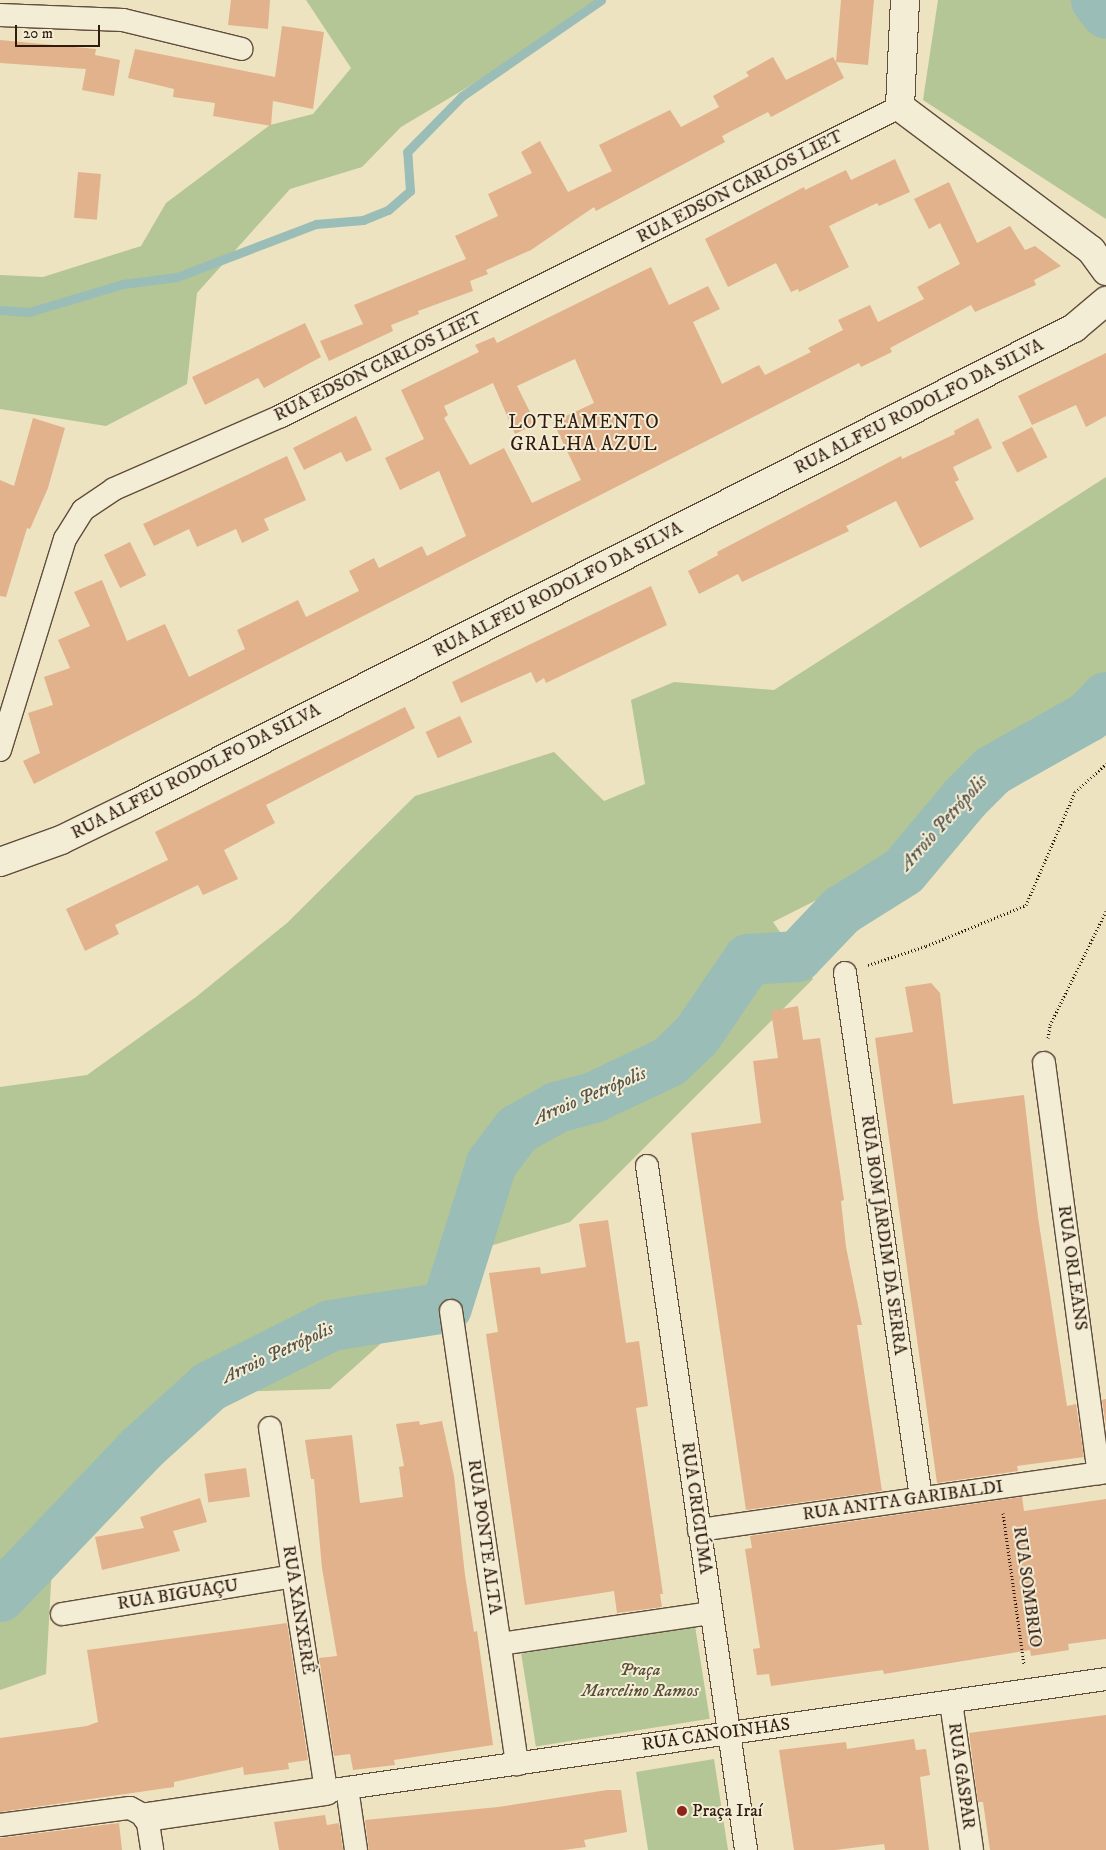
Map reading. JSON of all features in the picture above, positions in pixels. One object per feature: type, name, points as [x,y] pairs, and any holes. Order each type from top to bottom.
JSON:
[{"type":"street","points":[[905,0],[900,107],[1091,250],[1106,270]]},
{"type":"street","points":[[0,15],[125,10],[242,48]]},
{"type":"street","name":"RUA EDSON CARLOS LIET","points":[[0,750],[65,538],[83,510],[114,489],[281,416],[900,107]]},
{"type":"street","name":"RUA ALFEU RODOLFO DA SILVA","points":[[0,862],[61,840],[119,812],[1074,328],[1106,301]]},
{"type":"street","name":"RUA BOM JARDIM DA SERRA","points":[[844,973],[921,1498]]},
{"type":"street","name":"RUA ORLEANS","points":[[1044,1063],[1103,1472]]},
{"type":"street","name":"RUA CRICIÚMA","points":[[647,1166],[746,1850]]},
{"type":"street","name":"RUA PONTE ALTA","points":[[451,1310],[517,1764]]},
{"type":"street","name":"RUA XANXERÊ","points":[[270,1428],[293,1576],[337,1790],[356,1850]]},
{"type":"street","name":"RUA ANITA GARIBALDI","points":[[700,1530],[1103,1472]]},
{"type":"street","name":"RUA BIGUAÇU","points":[[62,1614],[293,1576]]},
{"type":"street","points":[[500,1644],[712,1612]]},
{"type":"street","name":"RUA CANOINHAS","points":[[337,1790],[1106,1679]]},
{"type":"street","name":"RUA GASPAR","points":[[951,1702],[972,1850]]},
{"type":"street","points":[[0,1825],[130,1808],[147,1817],[337,1790]]},
{"type":"street","points":[[147,1817],[152,1850]]},
{"type":"path","points":[[844,973],[926,946],[1026,905],[1075,792],[1106,764]]},
{"type":"path","points":[[1044,1063],[1050,1025],[1106,911]]},
{"type":"path","name":"RUA SOMBRIO","points":[[999,1487],[1027,1691]]},
{"type":"green space","points":[[306,0],[602,0],[585,17],[401,127],[362,167],[290,189],[197,293],[187,384],[106,426],[0,409],[0,275],[43,277],[141,246],[166,203],[270,125],[313,114],[351,68]]},
{"type":"green space","points":[[938,0],[1079,0],[1106,22],[1106,219],[923,100]]},
{"type":"green space","points":[[1106,477],[1106,675],[1034,739],[981,763],[894,861],[773,922],[813,979],[570,1222],[490,1246],[330,1389],[225,1392],[52,1566],[46,1674],[0,1690],[0,1087],[87,1075],[196,997],[287,923],[415,796],[554,752],[604,801],[645,784],[631,700],[674,682],[774,690]]},
{"type":"green space","name":"Praça Marcelino Ramos","points":[[695,1626],[710,1719],[536,1746],[521,1654]]},
{"type":"green space","name":"Praça Iraí","points":[[714,1759],[728,1850],[648,1850],[636,1772]]},
{"type":"building","points":[[231,0],[270,0],[268,29],[228,25]]},
{"type":"building","points":[[841,0],[874,0],[868,65],[836,62]]},
{"type":"building","points":[[282,26],[324,32],[313,109],[273,101],[271,126],[213,116],[215,103],[173,97],[174,89],[128,78],[135,49],[275,77]]},
{"type":"building","points":[[0,40],[96,49],[95,55],[120,60],[114,96],[82,90],[86,69],[0,63]]},
{"type":"building","points":[[773,57],[786,80],[833,57],[844,78],[771,117],[768,112],[722,136],[725,142],[596,211],[594,207],[531,250],[486,270],[488,274],[470,281],[473,291],[418,311],[419,314],[391,325],[393,331],[329,361],[320,341],[363,324],[354,305],[466,259],[455,236],[498,216],[488,194],[532,173],[521,152],[540,141],[568,192],[612,171],[599,145],[670,110],[681,127],[719,107],[713,96],[749,76],[746,72]]},
{"type":"building","points":[[895,159],[910,192],[879,206],[877,203],[829,226],[849,267],[799,292],[798,289],[791,292],[776,263],[728,287],[705,239],[804,187],[805,190],[846,170],[851,180]]},
{"type":"building","points":[[78,172],[101,174],[97,220],[74,218]]},
{"type":"building","points":[[949,182],[977,243],[1010,226],[1025,250],[1035,246],[1061,266],[1034,280],[1036,285],[975,312],[971,305],[890,348],[892,352],[861,367],[859,363],[34,784],[23,761],[40,753],[28,713],[53,705],[44,677],[70,668],[58,640],[90,626],[74,592],[102,580],[127,641],[165,624],[189,677],[245,649],[237,630],[298,600],[306,617],[359,591],[349,571],[374,558],[379,568],[422,546],[427,556],[466,536],[439,471],[400,490],[385,458],[424,439],[401,390],[479,352],[475,345],[494,337],[497,343],[651,267],[669,305],[708,286],[720,309],[693,322],[722,384],[759,365],[765,375],[811,352],[808,348],[843,330],[838,320],[870,305],[878,322],[924,299],[917,287],[960,264],[940,223],[929,229],[914,199]],"holes":[[[575,359],[594,403],[553,422],[581,480],[532,503],[504,448],[470,465],[444,418],[448,415],[444,406],[493,383],[515,434],[536,424],[517,386]]]},
{"type":"building","points":[[305,323],[321,357],[264,388],[258,378],[205,405],[192,377]]},
{"type":"building","points":[[1106,353],[1106,416],[1086,427],[1076,405],[1032,425],[1018,396]]},
{"type":"building","points":[[356,416],[372,450],[346,462],[341,452],[304,470],[293,448]]},
{"type":"building","points":[[33,418],[65,428],[48,488],[30,529],[27,528],[6,597],[0,596],[0,480],[14,486]]},
{"type":"building","points":[[978,418],[992,448],[953,467],[959,480],[955,482],[974,519],[920,548],[896,501],[846,526],[849,531],[742,582],[738,574],[699,594],[688,571],[718,555],[717,552],[901,456],[902,459],[955,434],[954,431]]},
{"type":"building","points":[[1032,427],[1047,457],[1017,473],[1002,442]]},
{"type":"building","points":[[287,456],[306,500],[264,519],[269,530],[242,543],[236,529],[197,547],[189,529],[154,546],[143,524]]},
{"type":"building","points":[[130,542],[146,575],[120,588],[104,555]]},
{"type":"building","points":[[651,586],[667,625],[546,683],[544,678],[536,683],[531,672],[461,703],[452,682]]},
{"type":"building","points":[[405,707],[415,728],[266,805],[275,823],[224,850],[238,879],[203,895],[198,885],[115,925],[119,934],[85,951],[66,909],[168,860],[155,832]]},
{"type":"building","points":[[460,716],[472,742],[438,758],[426,732]]},
{"type":"building","points":[[931,983],[940,993],[953,1104],[1024,1095],[1038,1217],[1067,1406],[1076,1404],[1084,1457],[1017,1466],[1018,1471],[937,1483],[875,1038],[913,1032],[905,987]]},
{"type":"building","points":[[798,1006],[803,1040],[820,1038],[844,1200],[841,1201],[846,1247],[862,1325],[857,1325],[882,1491],[746,1510],[691,1133],[761,1123],[753,1061],[778,1058],[771,1011]]},
{"type":"building","points":[[608,1220],[626,1343],[639,1341],[648,1406],[636,1408],[663,1594],[660,1594],[662,1607],[617,1613],[614,1591],[525,1605],[486,1334],[498,1332],[489,1273],[540,1267],[541,1274],[586,1267],[579,1224]]},
{"type":"building","points":[[1106,1399],[1106,1426],[1102,1400]]},
{"type":"building","points":[[419,1421],[420,1425],[442,1421],[454,1476],[465,1575],[474,1632],[477,1631],[493,1745],[394,1760],[395,1765],[353,1770],[350,1754],[334,1756],[319,1658],[337,1656],[322,1568],[314,1479],[311,1479],[305,1440],[352,1435],[360,1503],[403,1497],[399,1467],[404,1466],[396,1424]]},
{"type":"building","points":[[246,1468],[250,1497],[208,1503],[204,1474]]},
{"type":"building","points":[[1022,1497],[1024,1511],[1106,1499],[1106,1639],[1068,1644],[1069,1650],[1031,1656],[1030,1650],[884,1674],[883,1670],[771,1686],[769,1674],[757,1675],[753,1649],[760,1648],[745,1549],[752,1548],[750,1536]]},
{"type":"building","points":[[200,1498],[207,1522],[173,1531],[180,1551],[102,1570],[95,1537],[144,1528],[140,1517]]},
{"type":"building","points":[[287,1623],[308,1760],[288,1763],[289,1769],[244,1775],[243,1767],[174,1782],[174,1787],[0,1812],[0,1738],[87,1726],[98,1722],[87,1650]]},
{"type":"building","points":[[1106,1715],[1106,1850],[990,1850],[983,1802],[978,1802],[969,1733]]},
{"type":"building","points":[[914,1739],[916,1750],[926,1749],[930,1775],[920,1777],[929,1850],[885,1850],[884,1844],[835,1850],[794,1850],[779,1750],[846,1742],[847,1749]]},
{"type":"building","points":[[607,1790],[621,1790],[627,1832],[584,1840],[586,1847],[563,1850],[369,1850],[365,1820],[498,1807]]},
{"type":"building","points":[[325,1815],[327,1825],[339,1823],[343,1850],[279,1850],[274,1822]]},
{"type":"building","points":[[119,1823],[122,1850],[0,1850],[0,1838]]},
{"type":"waterway","points":[[0,310],[29,312],[123,284],[177,277],[316,224],[363,220],[388,210],[410,191],[407,152],[462,96],[601,0]]},
{"type":"waterway","name":"Arroio Petrópolis","points":[[1096,0],[1106,13]]},
{"type":"waterway","name":"Arroio Petrópolis","points":[[0,1596],[142,1447],[209,1386],[331,1325],[446,1307],[491,1163],[517,1129],[556,1107],[593,1097],[669,1061],[696,1035],[748,959],[797,956],[841,910],[903,871],[965,797],[992,770],[1088,716],[1106,697]]},
{"type":"place","name":"Praça Iraí","points":[[682,1811]]},
{"type":"district","name":"LOTEAMENTO GRALHA AZUL","points":[[584,434]]}]
